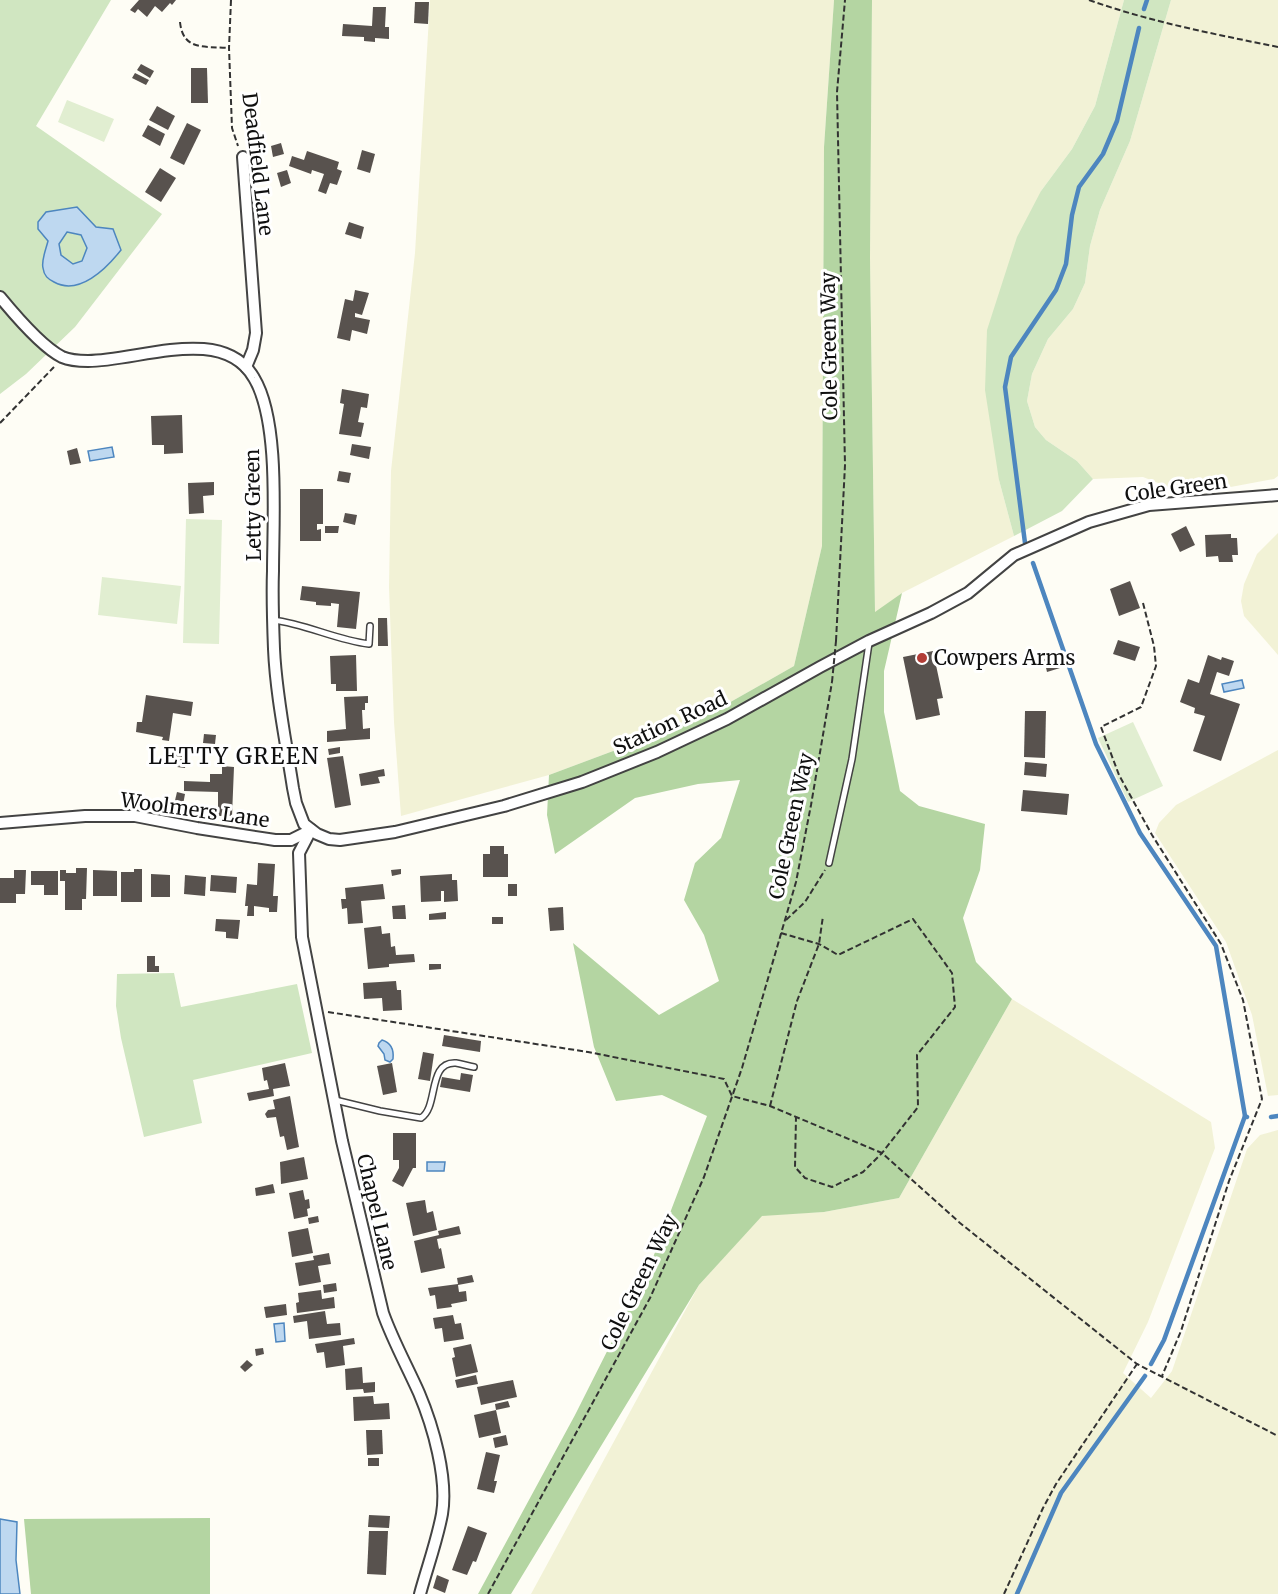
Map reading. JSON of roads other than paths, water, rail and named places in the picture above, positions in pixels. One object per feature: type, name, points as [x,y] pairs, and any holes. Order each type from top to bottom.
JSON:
[{"type":"street","name":"Deadfield Lane","points":[[243,157],[256,333],[253,350],[246,367]]},
{"type":"street","points":[[0,297],[48,348],[63,358],[99,361],[182,349],[207,349],[229,355],[246,367]]},
{"type":"street","name":"Letty Green","points":[[246,367],[259,388],[268,422],[274,520],[273,620],[277,671],[296,803],[304,824],[311,830]]},
{"type":"street","name":"Cole Green","points":[[1014,555],[1089,522],[1149,505],[1278,495]]},
{"type":"street","name":"Station Road","points":[[311,830],[324,838],[340,840],[395,832],[504,806],[582,782],[657,752],[727,719],[869,641],[931,613],[968,593],[1014,555]]},
{"type":"street","name":"Woolmers Lane","points":[[0,823],[85,816],[135,816],[275,840],[291,840],[311,830]]},
{"type":"street","name":"Chapel Lane","points":[[311,830],[300,848],[298,874],[302,937],[334,1100],[383,1313],[419,1394],[439,1458],[443,1490],[442,1513],[420,1594]]},
{"type":"lane","points":[[273,620],[297,624],[337,638],[369,644],[370,626]]},
{"type":"lane","points":[[829,863],[852,759],[869,641]]},
{"type":"lane","points":[[334,1100],[421,1118],[429,1109],[439,1071],[447,1064],[454,1063],[474,1067]]},
{"type":"water","points":[[77,207],[96,227],[113,229],[121,250],[100,272],[82,283],[73,286],[54,282],[47,277],[44,271],[43,258],[48,241],[38,229],[38,222],[46,212]],"holes":[[[67,232],[81,235],[87,248],[82,261],[73,264],[61,255],[59,244]]]},
{"type":"water","points":[[112,447],[114,457],[90,461],[88,451]]},
{"type":"water","points":[[1242,680],[1244,688],[1224,692],[1222,684]]},
{"type":"water","points":[[382,1040],[388,1043],[393,1050],[393,1059],[390,1062],[385,1060],[378,1046]]},
{"type":"water","points":[[427,1162],[445,1162],[444,1171],[427,1171]]},
{"type":"water","points":[[284,1323],[285,1341],[276,1342],[274,1324]]},
{"type":"water","points":[[0,1519],[17,1522],[16,1560],[20,1594],[0,1594]]},
{"type":"waterway","points":[[1144,9],[1147,0]]},
{"type":"waterway","points":[[1025,543],[1005,387],[1011,357],[1056,290],[1066,264],[1072,215],[1079,187],[1103,154],[1117,121],[1139,28]]},
{"type":"waterway","points":[[1033,563],[1096,744],[1140,833],[1216,946],[1245,1116]]},
{"type":"waterway","points":[[1151,1364],[1164,1340],[1245,1116],[1247,1117]]},
{"type":"waterway","points":[[1271,1117],[1278,1116]]},
{"type":"waterway","points":[[1017,1594],[1061,1493],[1145,1376]]},
{"type":"place","name":"Cowpers Arms","points":[[922,658]]},
{"type":"district","name":"LETTY GREEN","points":[[234,756]]}]
